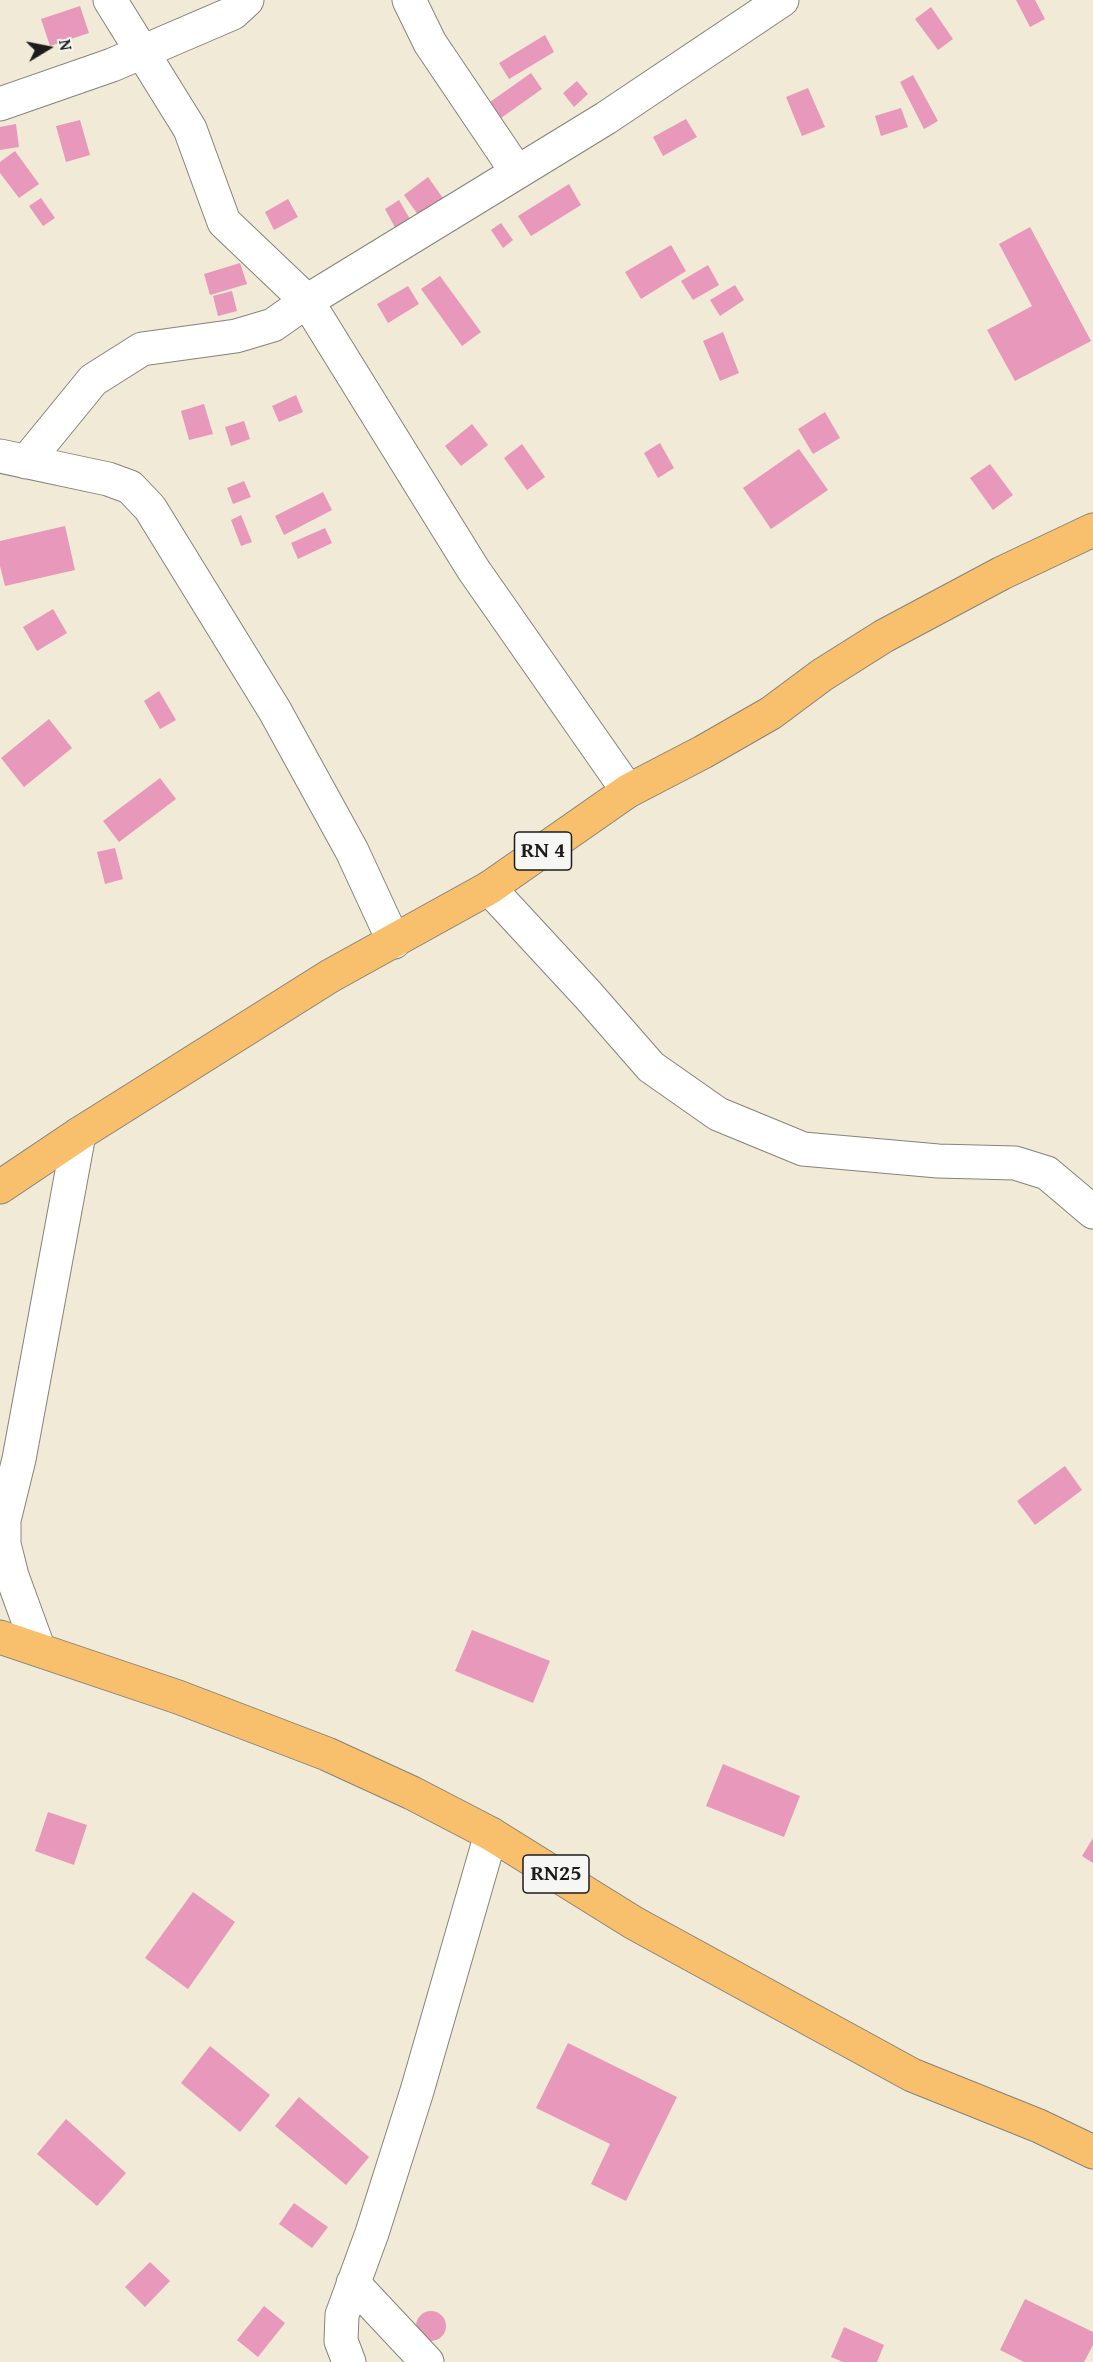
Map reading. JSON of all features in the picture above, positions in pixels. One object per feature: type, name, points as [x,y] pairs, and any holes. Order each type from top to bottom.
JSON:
[{"type":"main road","name":"RN 4","points":[[0,1187],[330,976],[489,888],[628,790],[703,752],[771,713],[822,675],[884,636],[1002,573],[1093,530]]},
{"type":"main road","name":"RN25","points":[[0,1636],[178,1697],[327,1754],[412,1793],[491,1834],[634,1923],[912,2075],[1039,2126],[1093,2152]]},
{"type":"street","points":[[110,0],[189,129],[224,222],[307,301],[473,568],[628,790]]},
{"type":"street","points":[[0,104],[112,65],[233,13],[248,0]]},
{"type":"street","points":[[410,0],[430,43],[517,172]]},
{"type":"street","points":[[13,459],[93,380],[142,349],[236,336],[273,325],[307,301],[606,118],[782,0]]},
{"type":"street","points":[[13,459],[108,479],[130,487],[150,508],[275,711],[352,851],[394,942]]},
{"type":"street","points":[[489,888],[651,1067],[718,1114],[803,1149],[938,1161],[1015,1163],[1047,1173],[1093,1212]]},
{"type":"street","points":[[39,1650],[12,1576],[4,1544],[4,1520],[19,1459],[80,1134]]},
{"type":"street","points":[[349,2362],[341,2341],[342,2315],[372,2233],[417,2091],[491,1834]]},
{"type":"street","points":[[353,2283],[427,2362]]},
{"type":"building","points":[[1016,0],[1035,0],[1045,19],[1030,27]]},
{"type":"building","points":[[80,6],[89,33],[50,46],[41,19]]},
{"type":"building","points":[[931,7],[953,39],[938,50],[915,19]]},
{"type":"building","points":[[545,35],[554,52],[509,79],[499,63]]},
{"type":"building","points":[[531,73],[542,89],[501,118],[490,102]]},
{"type":"building","points":[[913,75],[938,121],[924,129],[900,82]]},
{"type":"building","points":[[577,81],[588,94],[574,107],[563,93]]},
{"type":"building","points":[[808,88],[825,127],[802,136],[786,97]]},
{"type":"building","points":[[901,108],[908,127],[881,136],[875,116]]},
{"type":"building","points":[[686,119],[697,137],[663,156],[653,137]]},
{"type":"building","points":[[80,120],[90,155],[66,162],[56,126]]},
{"type":"building","points":[[16,124],[19,147],[0,150],[0,127]]},
{"type":"building","points":[[15,151],[39,184],[19,198],[0,173],[0,162]]},
{"type":"building","points":[[428,177],[445,201],[421,219],[404,195]]},
{"type":"building","points":[[569,184],[581,205],[531,236],[518,216]]},
{"type":"building","points":[[41,198],[55,218],[43,226],[29,206]]},
{"type":"building","points":[[288,199],[298,217],[274,230],[265,212]]},
{"type":"building","points":[[399,200],[414,226],[399,235],[385,209]]},
{"type":"building","points":[[501,223],[513,240],[503,248],[491,230]]},
{"type":"building","points":[[1030,227],[1091,341],[1015,381],[987,330],[1032,306],[999,244]]},
{"type":"building","points":[[671,245],[686,271],[641,299],[625,272]]},
{"type":"building","points":[[240,263],[247,284],[210,295],[204,274]]},
{"type":"building","points":[[708,265],[719,285],[693,300],[681,281]]},
{"type":"building","points":[[440,276],[481,332],[462,346],[421,289]]},
{"type":"building","points":[[735,285],[744,300],[720,316],[710,300]]},
{"type":"building","points":[[408,286],[419,304],[388,323],[377,304]]},
{"type":"building","points":[[232,291],[237,311],[218,316],[213,296]]},
{"type":"building","points":[[723,332],[739,373],[720,381],[703,341]]},
{"type":"building","points":[[296,395],[303,412],[279,422],[272,406]]},
{"type":"building","points":[[204,404],[213,434],[189,440],[181,411]]},
{"type":"building","points":[[825,412],[840,438],[813,454],[798,429]]},
{"type":"building","points":[[244,421],[250,439],[231,446],[225,427]]},
{"type":"building","points":[[472,424],[488,445],[461,466],[445,446]]},
{"type":"building","points":[[660,443],[674,468],[658,478],[644,453]]},
{"type":"building","points":[[522,444],[545,477],[527,490],[504,458]]},
{"type":"building","points":[[799,449],[828,490],[771,529],[743,488]]},
{"type":"building","points":[[990,464],[1013,495],[993,510],[970,478]]},
{"type":"building","points":[[244,481],[251,497],[233,504],[227,488]]},
{"type":"building","points":[[323,492],[332,510],[284,535],[275,516]]},
{"type":"building","points":[[241,515],[252,542],[241,546],[231,520]]},
{"type":"building","points":[[65,526],[75,570],[5,586],[0,566],[0,541]]},
{"type":"building","points":[[325,528],[332,543],[298,559],[291,543]]},
{"type":"building","points":[[53,609],[67,633],[37,651],[23,627]]},
{"type":"building","points":[[159,691],[176,720],[160,729],[144,701]]},
{"type":"building","points":[[49,719],[72,748],[24,787],[1,758]]},
{"type":"building","points":[[160,778],[176,799],[119,842],[103,821]]},
{"type":"building","points":[[115,848],[123,879],[105,884],[97,852]]},
{"type":"building","points":[[1065,1466],[1082,1490],[1035,1525],[1017,1501]]},
{"type":"building","points":[[472,1630],[550,1661],[533,1703],[455,1671]]},
{"type":"building","points":[[723,1764],[800,1796],[784,1837],[706,1806]]},
{"type":"building","points":[[48,1812],[87,1825],[74,1865],[35,1851]]},
{"type":"building","points":[[1093,1838],[1093,1863],[1082,1856]]},
{"type":"building","points":[[193,1892],[235,1922],[188,1989],[145,1958]]},
{"type":"building","points":[[568,2043],[677,2097],[626,2201],[591,2184],[610,2144],[536,2108]]},
{"type":"building","points":[[210,2046],[270,2095],[240,2132],[181,2083]]},
{"type":"building","points":[[299,2097],[369,2157],[346,2185],[275,2126]]},
{"type":"building","points":[[66,2119],[126,2173],[97,2206],[37,2154]]},
{"type":"building","points":[[294,2203],[328,2227],[312,2248],[279,2224]]},
{"type":"building","points":[[150,2262],[170,2281],[145,2307],[125,2287]]},
{"type":"building","points":[[1025,2299],[1093,2332],[1093,2345],[1084,2362],[1024,2362],[1000,2350]]},
{"type":"building","points":[[264,2306],[285,2323],[258,2357],[237,2340]]},
{"type":"building","points":[[431,2311],[441,2316],[446,2326],[441,2336],[431,2341],[421,2336],[416,2326],[421,2316]]},
{"type":"building","points":[[844,2327],[884,2345],[877,2362],[843,2362],[831,2357]]}]
